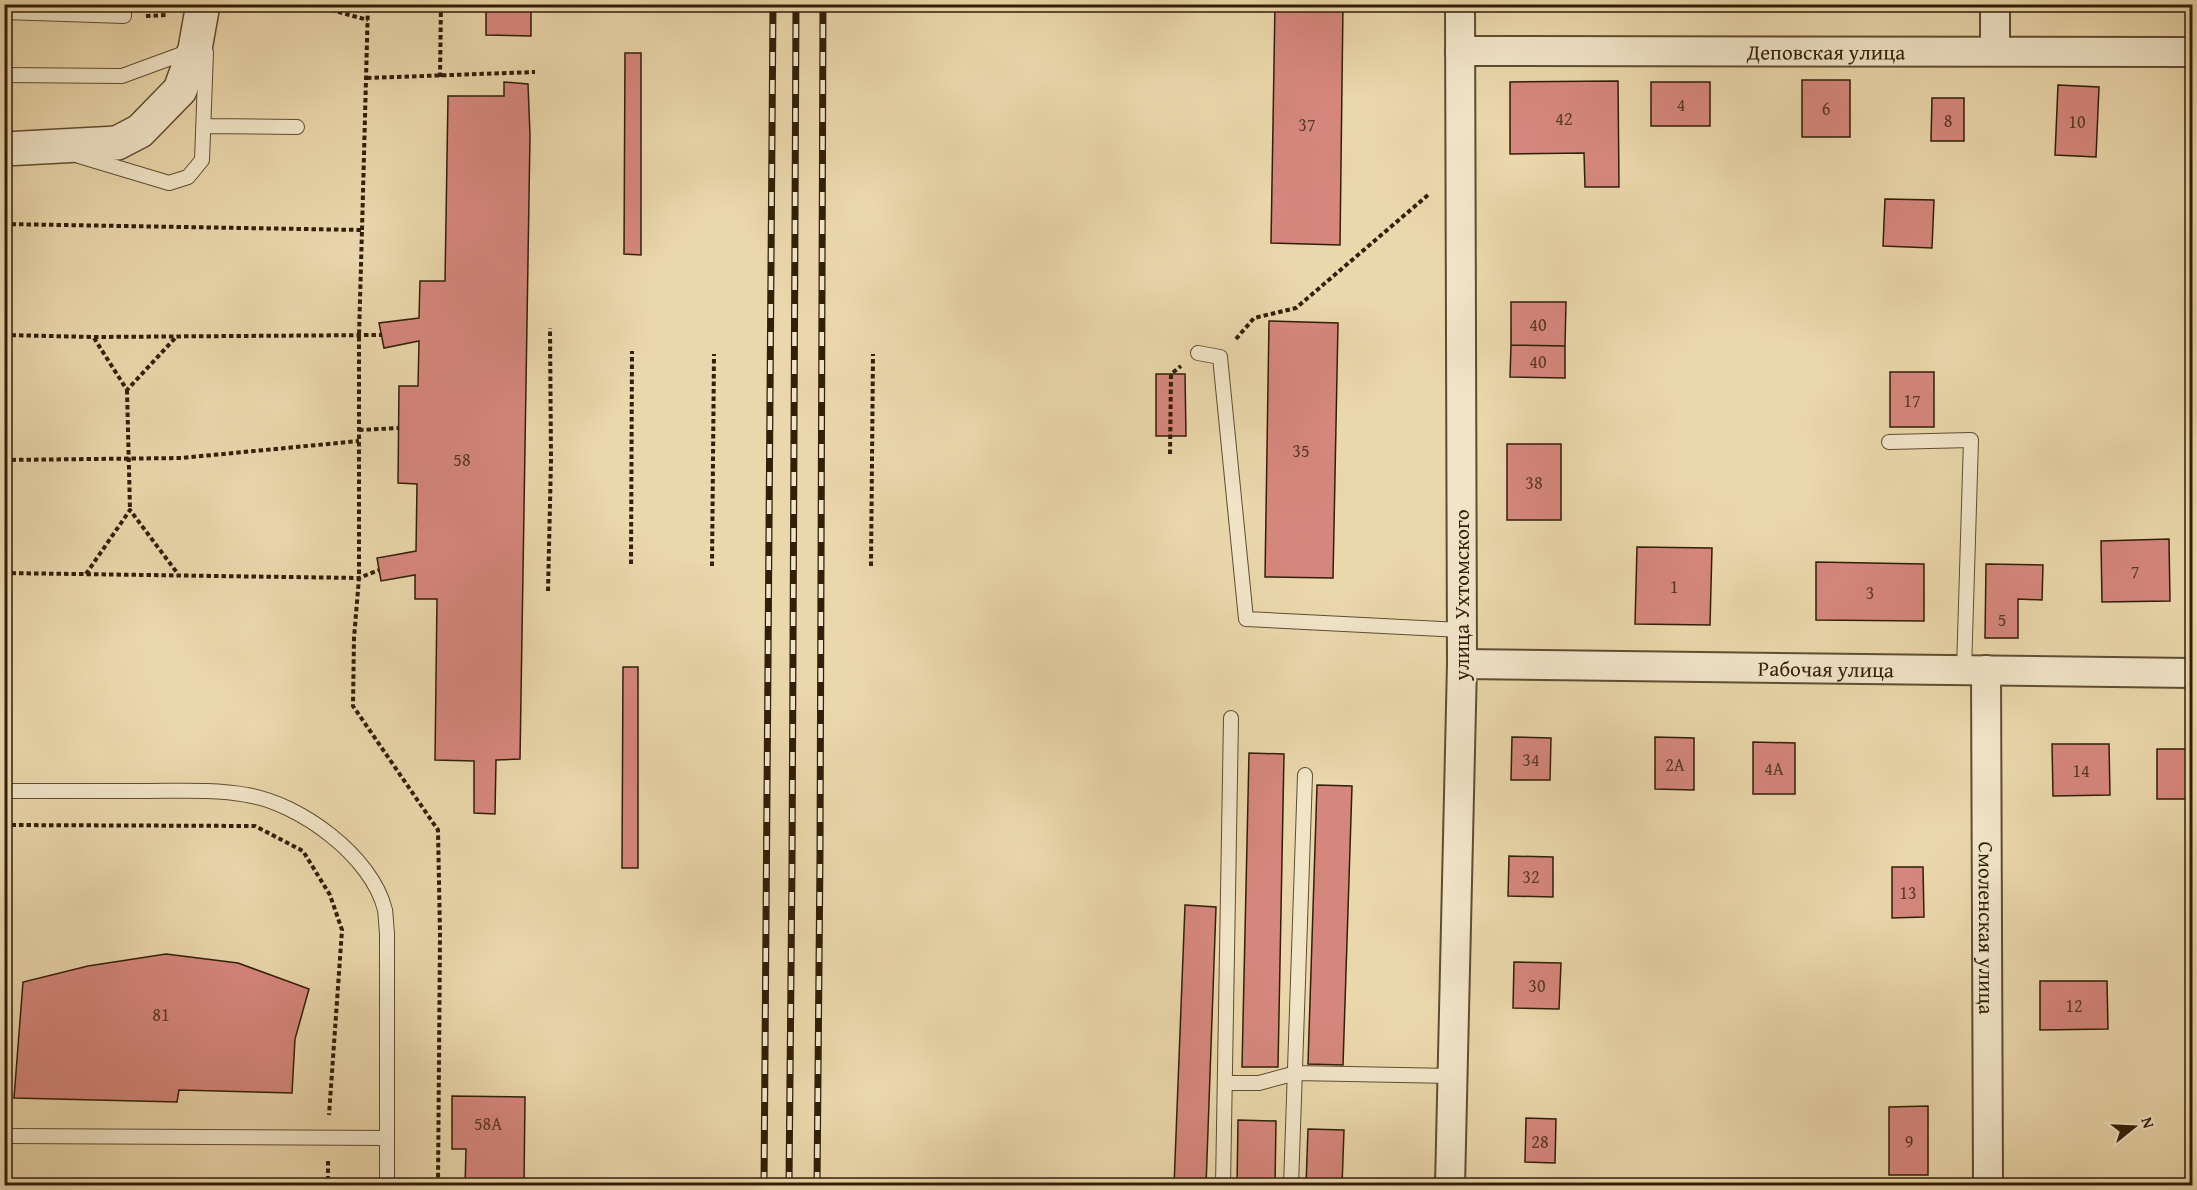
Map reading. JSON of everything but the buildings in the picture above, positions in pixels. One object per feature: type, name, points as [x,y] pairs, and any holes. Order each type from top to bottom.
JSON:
[{"type":"street","points":[[4,149],[117,143],[140,131],[180,90],[195,49],[205,4]]},
{"type":"street","name":"улица Ухтомского","points":[[1450,1185],[1462,664],[1460,4]]},
{"type":"street","points":[[1995,4],[1995,51]]},
{"type":"street","name":"Деповская улица","points":[[1460,51],[2193,52]]},
{"type":"street","name":"Рабочая улица","points":[[1462,664],[2193,673]]},
{"type":"street","name":"Смоленская улица","points":[[1975,670],[1988,1185]]},
{"type":"lane","points":[[4,12],[124,16],[124,4]]},
{"type":"lane","points":[[50,147],[169,183],[188,177],[202,159],[205,126],[205,4]]},
{"type":"lane","points":[[4,75],[122,76],[195,49]]},
{"type":"lane","points":[[205,126],[297,127]]},
{"type":"lane","points":[[1198,353],[1220,357],[1246,619],[1461,630]]},
{"type":"lane","points":[[1889,442],[1971,440],[1975,670]]},
{"type":"lane","points":[[1223,1185],[1231,718]]},
{"type":"lane","points":[[1291,1185],[1305,775]]},
{"type":"lane","points":[[4,791],[204,791],[249,795],[288,809],[324,828],[352,855],[372,882],[384,909],[387,933],[387,1185]]},
{"type":"lane","points":[[1226,1083],[1259,1083],[1296,1073],[1452,1076]]},
{"type":"lane","points":[[4,1136],[387,1138]]},
{"type":"lane","points":[[4,1179],[9,1185]]},
{"type":"path","points":[[309,4],[368,20]]},
{"type":"path","points":[[368,4],[359,334],[358,578],[353,706],[438,830],[440,934],[438,1185]]},
{"type":"path","points":[[440,77],[441,4]]},
{"type":"path","points":[[367,78],[535,72]]},
{"type":"path","points":[[1220,357],[1254,318],[1296,308],[1461,168]]},
{"type":"path","points":[[4,224],[362,230]]},
{"type":"path","points":[[548,591],[551,460],[550,328]]},
{"type":"path","points":[[4,335],[93,337],[382,335]]},
{"type":"path","points":[[127,390],[177,336]]},
{"type":"path","points":[[93,337],[127,390],[130,510],[178,575]]},
{"type":"path","points":[[631,564],[632,351]]},
{"type":"path","points":[[712,566],[714,354]]},
{"type":"path","points":[[871,566],[873,354]]},
{"type":"path","points":[[1170,454],[1171,374]]},
{"type":"path","points":[[359,430],[399,428]]},
{"type":"path","points":[[4,460],[181,458],[359,441]]},
{"type":"path","points":[[86,574],[130,510]]},
{"type":"path","points":[[4,573],[358,578],[380,570]]},
{"type":"path","points":[[4,825],[255,826],[303,852],[330,896],[342,930],[328,1137]]},
{"type":"railway","points":[[764,1186],[773,4]]},
{"type":"railway","points":[[789,1186],[796,4]]},
{"type":"railway","points":[[817,1186],[823,4]]}]
